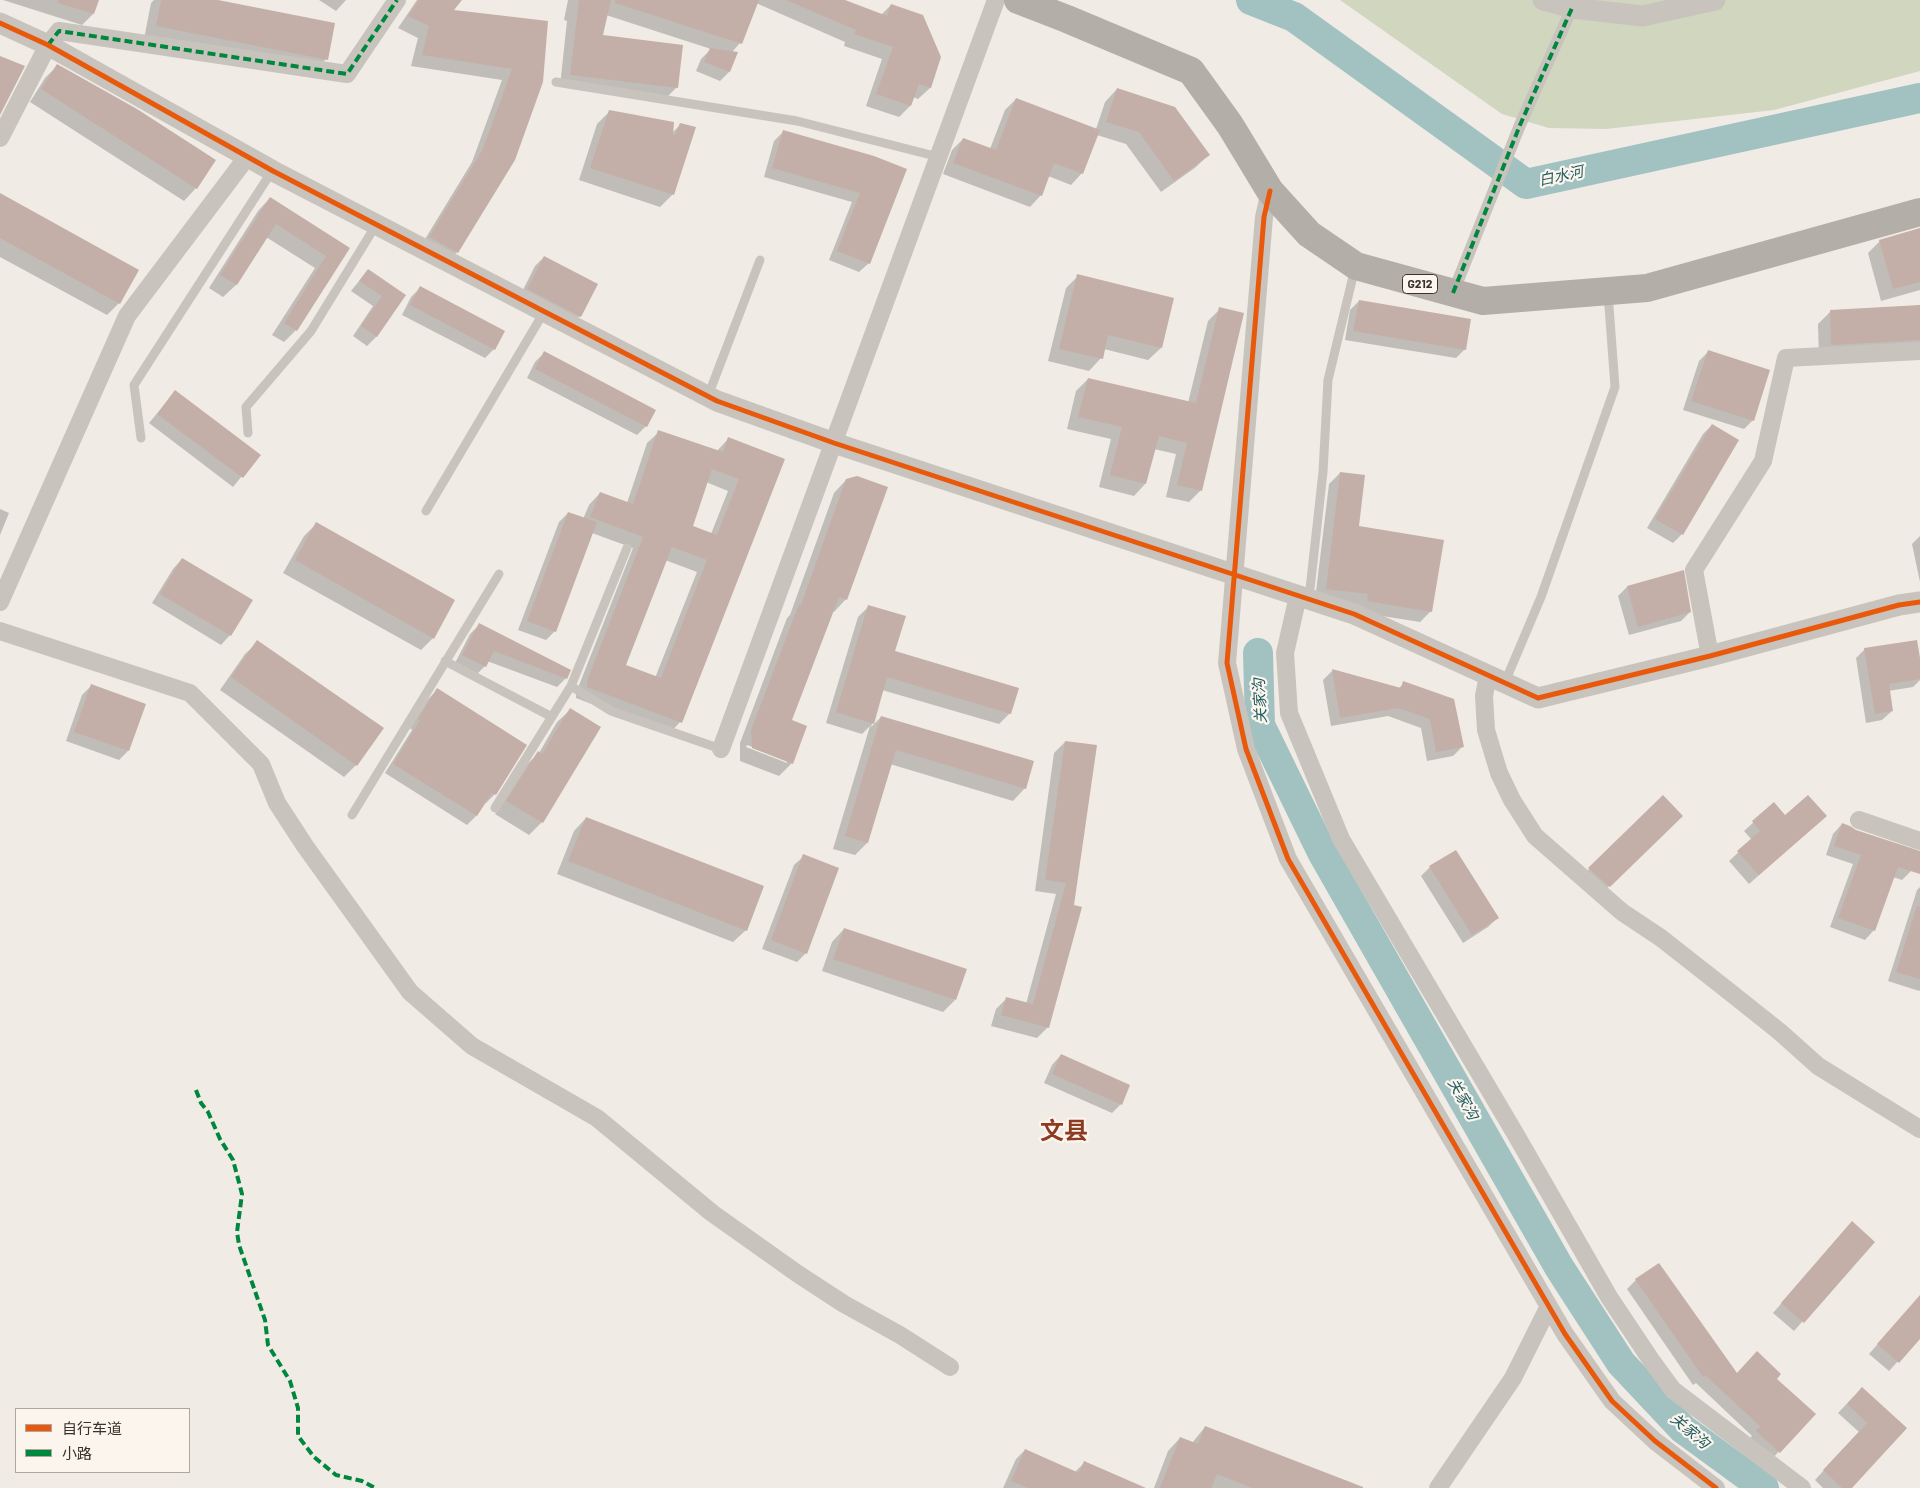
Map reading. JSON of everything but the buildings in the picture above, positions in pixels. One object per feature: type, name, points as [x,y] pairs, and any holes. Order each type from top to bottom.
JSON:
[{"type":"highway","name":"G212","points":[[1018,0],[1191,71],[1230,125],[1270,191],[1309,234],[1356,266],[1456,284],[1483,301],[1647,288],[1920,212]]},
{"type":"street","points":[[0,138],[48,45],[59,31],[347,74],[397,0]]},
{"type":"street","points":[[721,749],[996,0]]},
{"type":"street","points":[[1543,0],[1572,8],[1643,16],[1715,0]]},
{"type":"street","points":[[1456,284],[1520,125],[1572,8]]},
{"type":"street","points":[[0,23],[48,45],[273,171],[708,396],[834,442],[1354,614],[1538,698],[1710,656],[1899,605],[1920,602]]},
{"type":"street","points":[[0,602],[127,316],[247,157]]},
{"type":"street","points":[[1270,191],[1264,217],[1227,663],[1246,749],[1288,859],[1565,1334],[1612,1401],[1655,1440],[1716,1488]]},
{"type":"street","points":[[1710,656],[1694,570],[1763,461],[1786,358],[1920,351]]},
{"type":"street","points":[[1304,597],[1285,653],[1289,713],[1341,839],[1516,1135],[1609,1297],[1650,1360],[1674,1390],[1802,1488]]},
{"type":"street","points":[[0,631],[190,693],[261,764],[277,803],[305,846],[410,992],[472,1046],[597,1118],[712,1213],[798,1274],[844,1304],[900,1335],[950,1367]]},
{"type":"street","points":[[1496,679],[1484,696],[1486,730],[1500,773],[1512,800],[1535,836],[1622,912],[1660,938],[1726,989],[1780,1032],[1818,1066],[1920,1129]]},
{"type":"street","points":[[1859,820],[1920,841]]},
{"type":"street","points":[[1438,1488],[1513,1378],[1549,1306]]},
{"type":"lane","points":[[556,82],[797,121],[939,157]]},
{"type":"lane","points":[[141,438],[134,385],[273,171]]},
{"type":"lane","points":[[248,433],[246,407],[311,331],[376,224]]},
{"type":"lane","points":[[708,396],[760,260]]},
{"type":"lane","points":[[1304,597],[1323,472],[1328,380],[1356,266]]},
{"type":"lane","points":[[1496,679],[1541,597],[1615,387],[1608,291]]},
{"type":"lane","points":[[426,511],[544,312]]},
{"type":"lane","points":[[495,808],[571,686],[626,548]]},
{"type":"lane","points":[[352,815],[499,574]]},
{"type":"lane","points":[[445,661],[552,717]]},
{"type":"lane","points":[[571,686],[611,711],[721,749]]},
{"type":"green space","points":[[1340,0],[1920,0],[1920,71],[1774,110],[1606,129],[1549,128],[1502,114]]},
{"type":"waterway","name":"白水河","points":[[1251,0],[1294,17],[1526,184],[1920,98]]},
{"type":"waterway","name":"关家沟","points":[[1258,653],[1260,725],[1322,852],[1559,1267],[1621,1363],[1683,1429],[1764,1488]]},
{"type":"marked path","points":[[48,45],[59,31],[347,74],[397,0]]},
{"type":"marked path","points":[[1453,293],[1520,125],[1572,8]]},
{"type":"marked path","points":[[196,1090],[220,1139],[233,1160],[242,1194],[237,1232],[239,1245],[265,1320],[268,1345],[290,1381],[298,1408],[298,1436],[314,1457],[336,1475],[362,1481],[375,1488]]},
{"type":"cycle path","points":[[0,23],[48,45],[273,171],[717,401],[834,443],[1354,614],[1538,698],[1710,656],[1899,605],[1920,602]]},
{"type":"cycle path","points":[[1270,191],[1264,217],[1227,663],[1246,749],[1288,859],[1565,1334],[1612,1401],[1655,1441],[1716,1488]]},
{"type":"district","name":"文县","points":[[1064,1131]]}]
